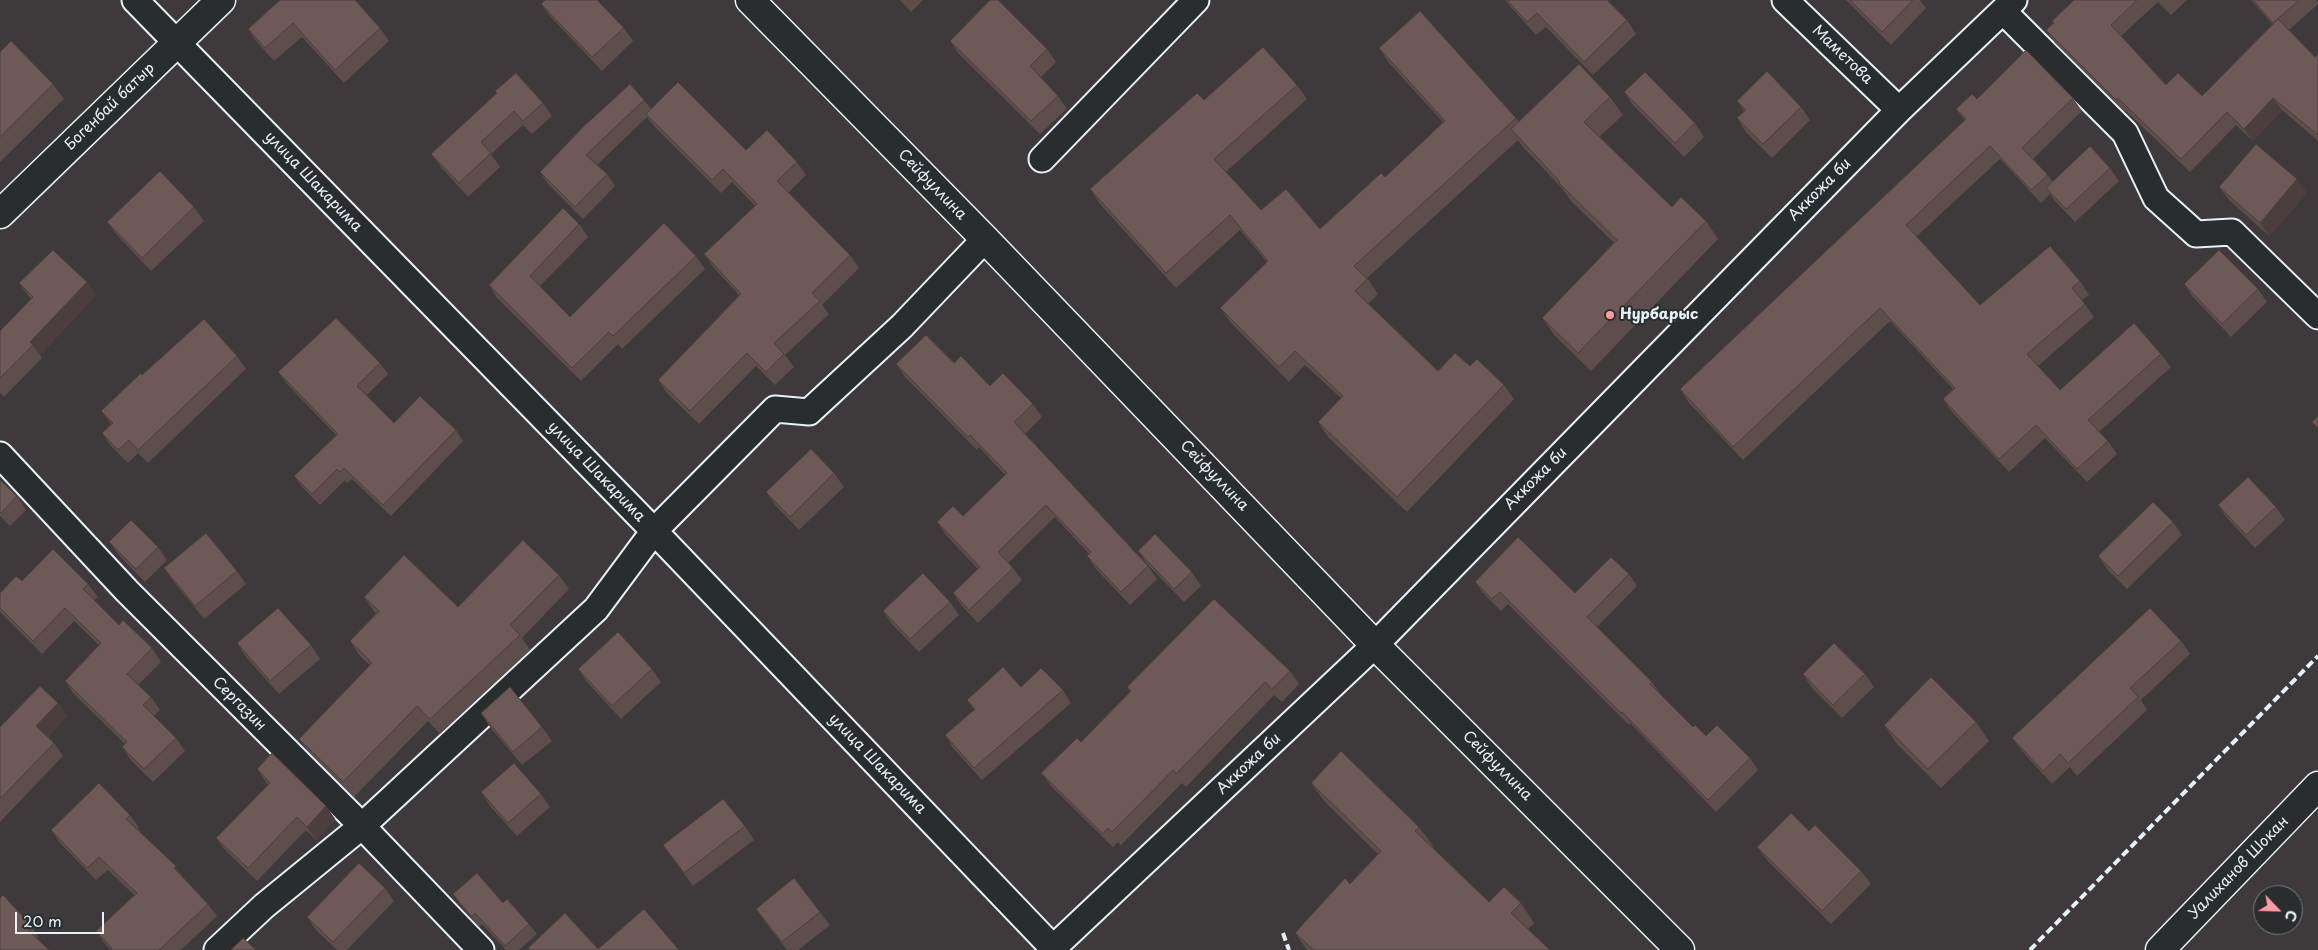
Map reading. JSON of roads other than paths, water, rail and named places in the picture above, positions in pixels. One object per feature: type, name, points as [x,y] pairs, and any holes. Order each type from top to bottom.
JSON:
[{"type":"main road","name":"Богенбай батыр","points":[[0,214],[221,0]]},
{"type":"main road","name":"Сейфуллина","points":[[750,0],[985,239],[1376,645],[1680,950]]},
{"type":"main road","name":"Уалиханов Шокан","points":[[2160,950],[2318,786]]},
{"type":"street","name":"улица Шакарима","points":[[135,0],[654,531],[1052,949]]},
{"type":"street","points":[[1042,159],[1196,0]]},
{"type":"street","name":"Маметова","points":[[1785,0],[1900,110]]},
{"type":"street","points":[[2008,5],[2125,133],[2156,198],[2196,234],[2232,232],[2318,316]]},
{"type":"street","name":"Аккожа би","points":[[1052,949],[1376,645],[1900,110],[2008,5]]},
{"type":"street","points":[[217,950],[264,906],[362,826],[596,609],[654,531],[775,408],[809,412],[902,326],[985,239]]},
{"type":"street","name":"Сергазин","points":[[0,456],[127,591],[362,826],[481,950]]},
{"type":"railway","points":[[2030,950],[2318,656]]},
{"type":"railway","points":[[1283,933],[1289,950]]},
{"type":"place","name":"Нурбарыс","points":[[1610,315]]}]
